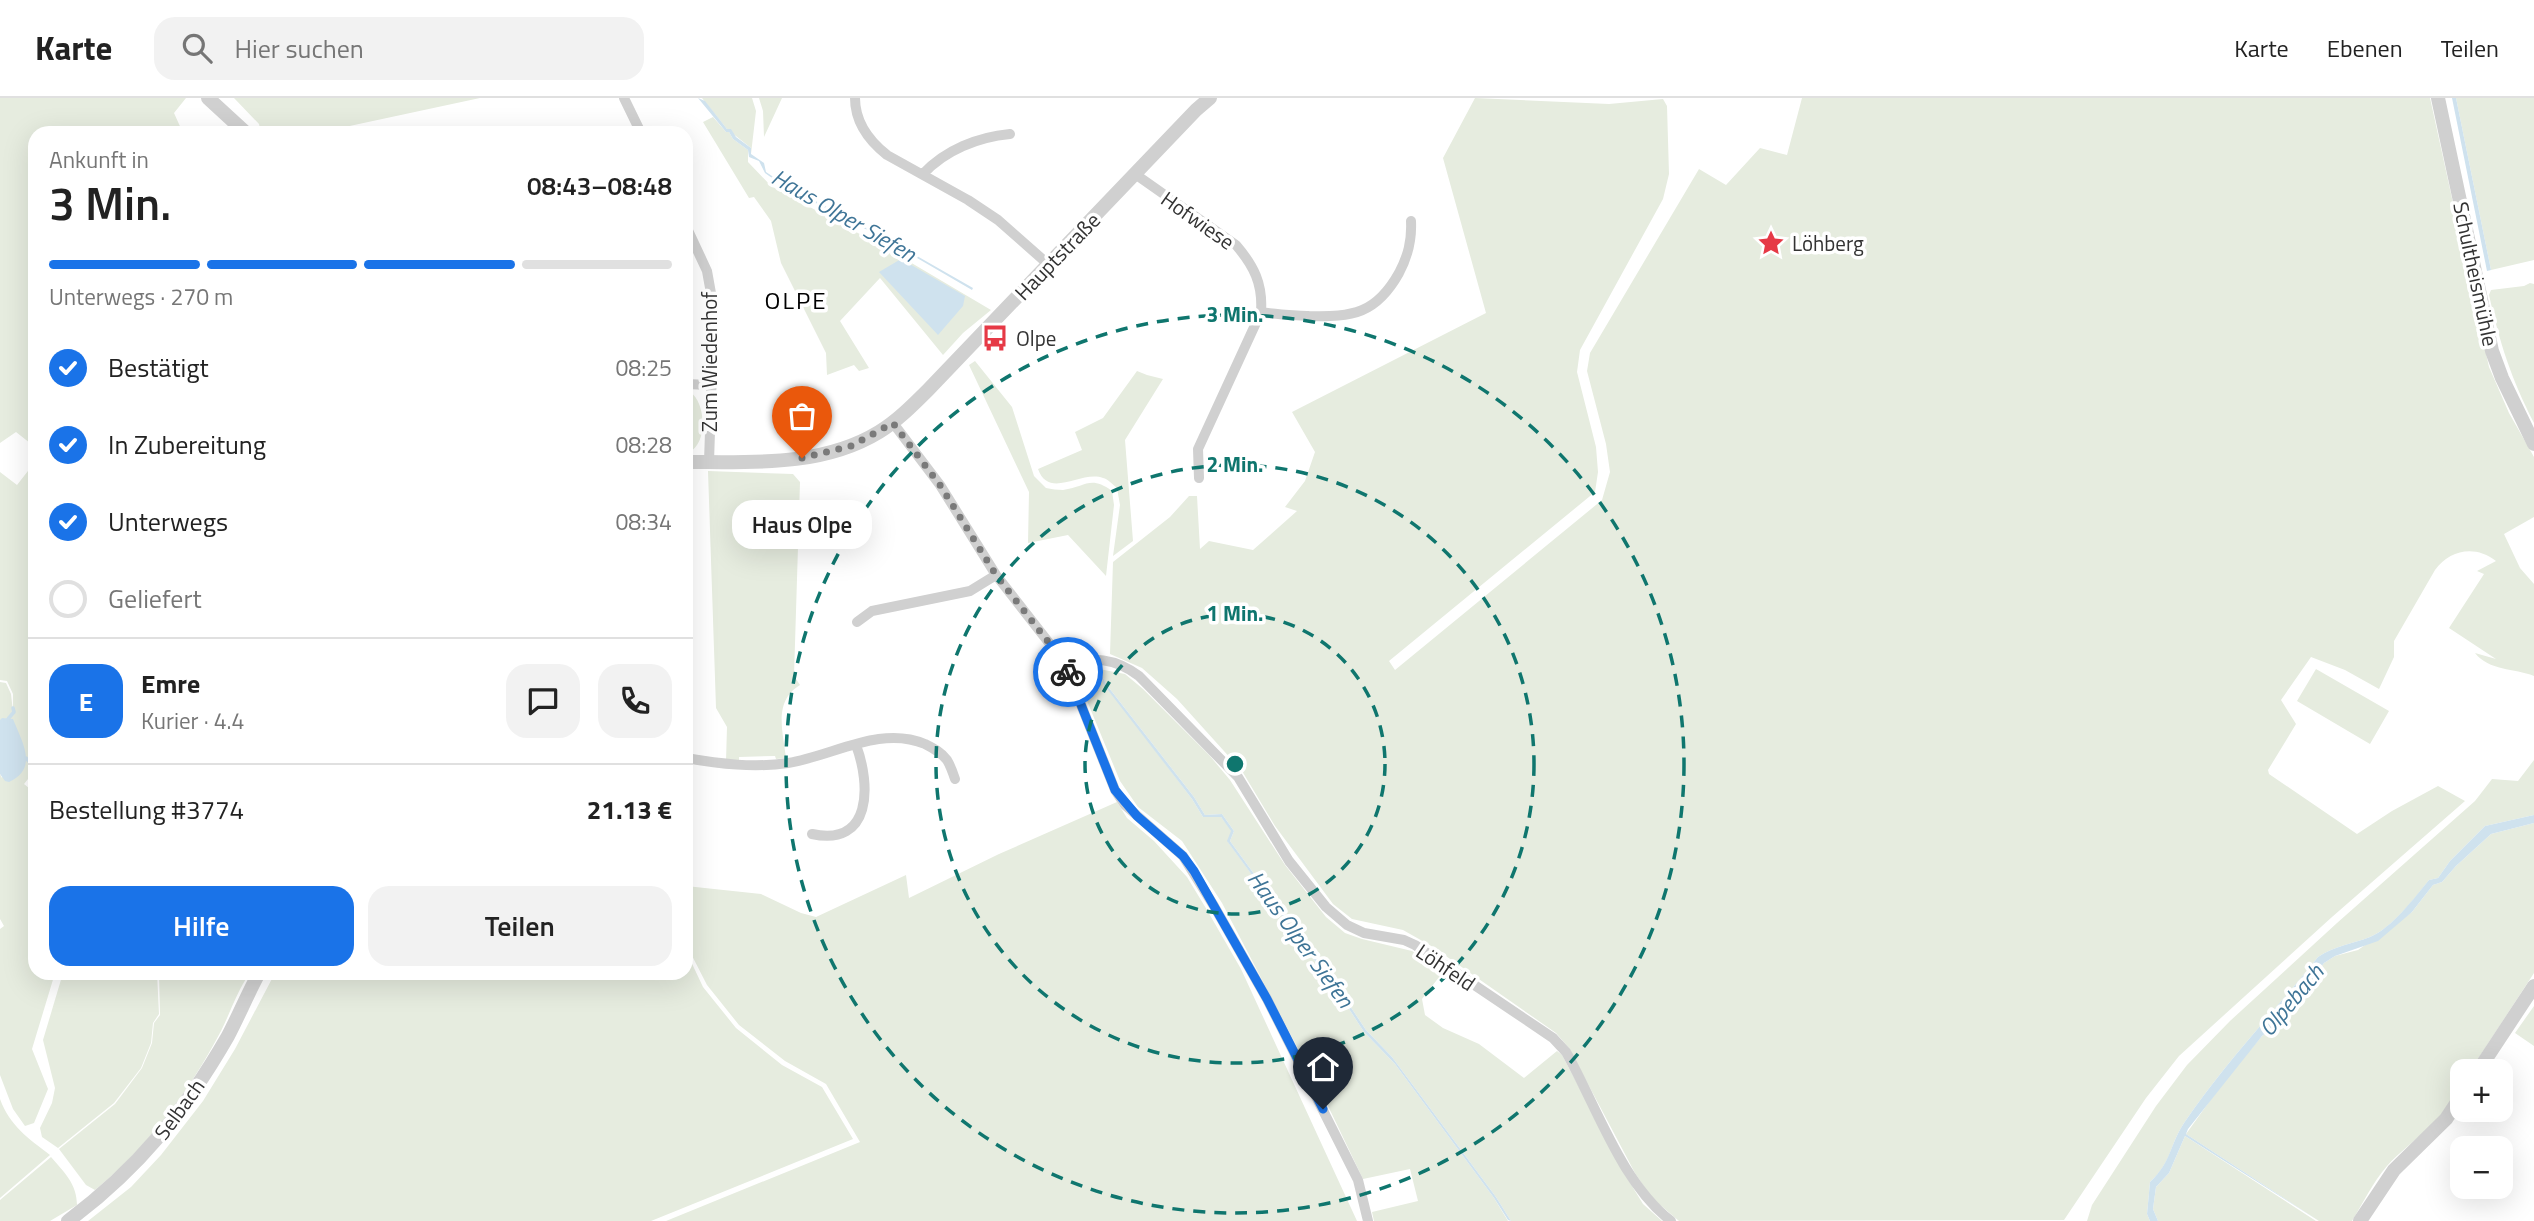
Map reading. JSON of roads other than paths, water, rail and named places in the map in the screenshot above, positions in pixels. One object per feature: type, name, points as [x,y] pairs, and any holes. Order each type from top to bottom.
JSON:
[{"type":"street","points":[[208,98],[238,126]]},
{"type":"street","points":[[624,98],[638,126]]},
{"type":"street","points":[[855,98],[860,122],[875,145],[887,155],[998,220],[1049,265]]},
{"type":"street","name":"Hauptstraße","points":[[693,462],[782,460],[818,455],[851,446],[893,423],[1210,98]]},
{"type":"street","name":"Schultheismühle","points":[[2438,98],[2492,351],[2534,444]]},
{"type":"street","points":[[923,174],[949,152],[994,135],[1010,134]]},
{"type":"street","name":"Hofwiese","points":[[1135,174],[1236,245],[1250,261],[1258,278],[1262,294],[1261,312]]},
{"type":"street","points":[[1199,478],[1198,449],[1261,312],[1349,316],[1371,307],[1393,283],[1405,261],[1412,240],[1411,221]]},
{"type":"street","name":"Zum Wiedenhof","points":[[693,241],[707,271],[714,310],[709,462]]},
{"type":"street","points":[[693,385],[710,386]]},
{"type":"street","points":[[893,423],[940,485],[996,575],[1064,662],[1115,790],[1137,816],[1183,856],[1214,906],[1261,989],[1358,1180],[1368,1221]]},
{"type":"street","points":[[857,622],[872,611],[970,591],[996,575]]},
{"type":"street","name":"Löhfeld","points":[[1064,662],[1108,660],[1125,665],[1139,676],[1238,778],[1289,861],[1326,907],[1347,925],[1364,933],[1404,940],[1415,945],[1553,1038],[1566,1052],[1646,1199],[1671,1221]]},
{"type":"street","points":[[693,759],[724,765],[789,763],[891,737],[914,739],[935,749],[946,759],[955,779]]},
{"type":"street","points":[[812,834],[827,838],[840,836],[852,827],[860,816],[866,794],[866,781],[856,745]]},
{"type":"street","name":"Selbach","points":[[68,1221],[122,1179],[174,1121],[196,1090],[230,1032],[256,980]]},
{"type":"street","points":[[2486,1059],[2534,986]]},
{"type":"street","points":[[2360,1221],[2388,1178],[2450,1113]]},
{"type":"water","points":[[698,98],[705,101],[727,129],[731,129],[736,137],[751,148],[751,154],[764,163],[766,172],[973,288],[972,290],[881,237],[786,188],[765,173],[759,161],[749,157],[748,150],[726,132]]},
{"type":"water","points":[[2452,98],[2456,98],[2491,270],[2487,271]]},
{"type":"water","points":[[901,259],[965,296],[963,306],[938,335],[879,272]]},
{"type":"water","name":"Haus Olper Siefen","points":[[1097,668],[1106,684],[1205,815],[1222,814],[1234,831],[1230,841],[1366,1030],[1392,1057],[1511,1221],[1395,1064],[1364,1032],[1227,841],[1231,831],[1221,817],[1203,817],[1104,685]]},
{"type":"water","points":[[2,718],[13,719],[26,754],[24,769],[9,782],[0,774]]},
{"type":"water","name":"Olpebach","points":[[2534,815],[2534,823],[2491,834],[2442,882],[2433,885],[2412,912],[2378,941],[2335,956],[2324,963],[2282,1021],[2262,1036],[2188,1129],[2186,1134],[2319,1221],[2185,1136],[2169,1173],[2156,1187],[2153,1209],[2158,1221],[2150,1221],[2147,1214],[2150,1182],[2162,1167],[2184,1123],[2232,1059],[2318,957],[2370,937],[2386,927],[2429,880],[2438,878],[2450,861],[2485,826]]},
{"type":"waterway","name":"Selbach","points":[[9,722],[13,708]]},
{"type":"place","name":"Löhberg","points":[[1771,243]]},
{"type":"place","name":"Olpe","points":[[995,338]]},
{"type":"place","name":"Haus Olpe","points":[[802,458]]},
{"type":"district","name":"OLPE","points":[[796,300]]}]
